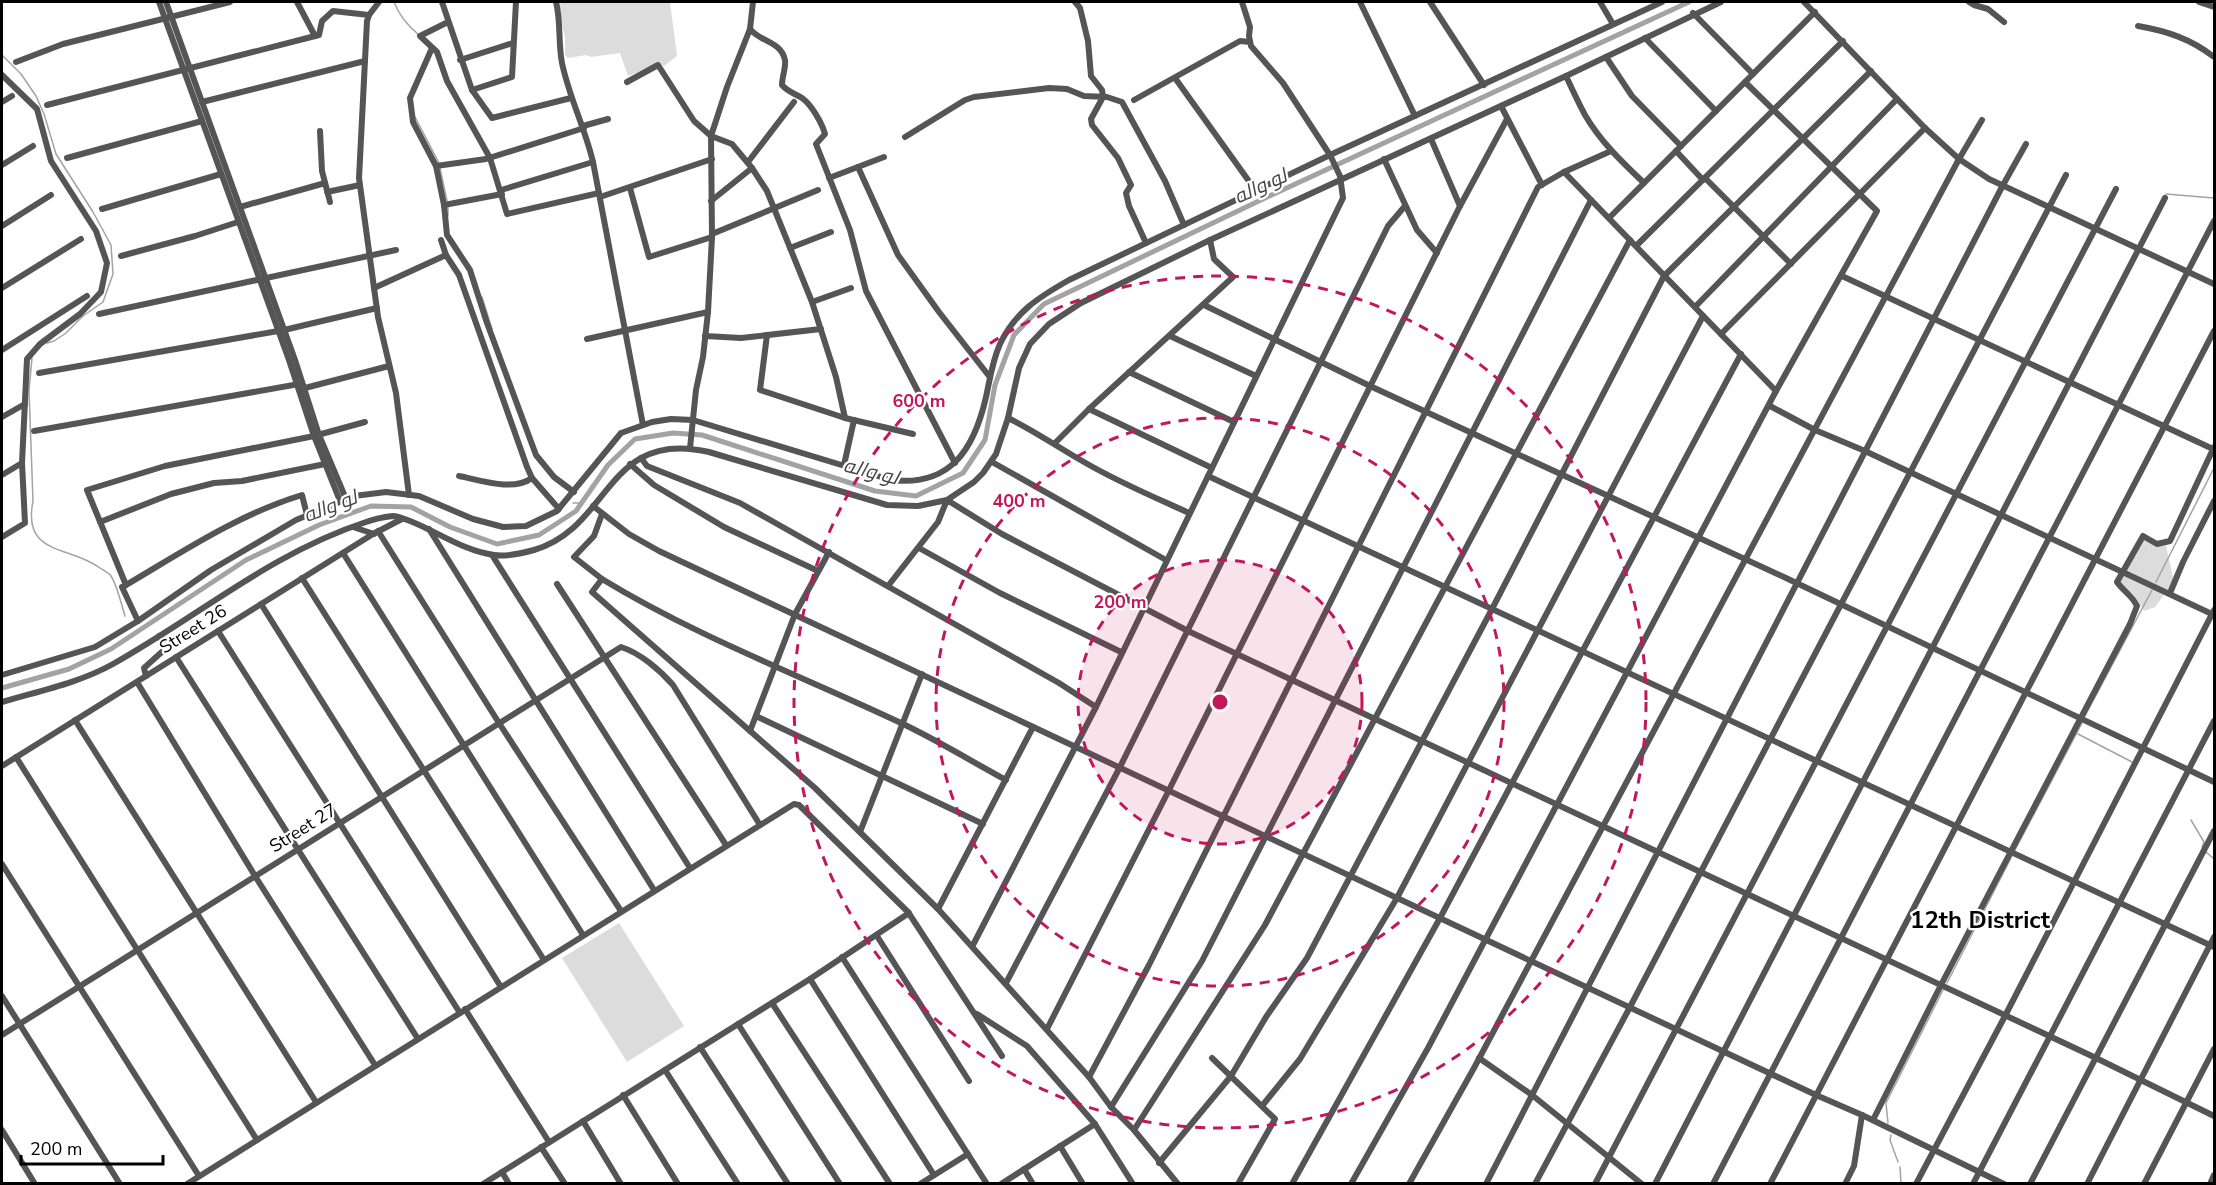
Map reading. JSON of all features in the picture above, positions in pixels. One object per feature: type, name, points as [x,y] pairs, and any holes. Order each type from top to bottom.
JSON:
[{"type":"street","points":[[159,2],[164,19],[202,102],[240,207],[262,278],[302,385],[325,464],[343,500]]},
{"type":"street","points":[[166,2],[220,174],[262,278]]},
{"type":"street","points":[[16,62],[63,44],[230,2]]},
{"type":"street","points":[[297,2],[315,36]]},
{"type":"street","points":[[379,2],[369,15],[360,185],[377,308],[396,393],[409,495]]},
{"type":"street","points":[[442,2],[472,90],[492,118],[571,98]]},
{"type":"street","points":[[472,90],[512,77],[516,2]]},
{"type":"street","points":[[556,2],[561,61],[571,98],[584,127],[593,162],[643,425]]},
{"type":"street","points":[[690,447],[708,312],[712,236],[711,136],[750,29],[753,2]]},
{"type":"street","points":[[1075,2],[1080,8],[1088,41],[1091,76],[1102,90],[1103,97],[1091,119],[1092,125],[1127,172],[1131,185],[1126,193],[1129,206],[1146,243]]},
{"type":"street","points":[[973,945],[1096,707],[1343,198],[1341,178],[1332,158],[1283,83],[1251,46],[1250,27],[1242,2]]},
{"type":"street","points":[[1360,2],[1415,116]]},
{"type":"street","points":[[1430,2],[1484,85]]},
{"type":"street","points":[[1600,2],[1613,24]]},
{"type":"street","points":[[2,675],[95,647],[138,621],[212,570],[307,515],[354,496],[386,492],[419,496],[473,519],[503,527],[526,526],[559,509],[621,433],[671,418],[891,480],[909,482],[946,471],[969,447],[986,399],[989,376],[1001,343],[1017,317],[1038,298],[1069,280],[1146,243],[1662,2]]},
{"type":"street","points":[[2,702],[76,681],[112,665],[255,574],[302,547],[368,521],[395,516],[429,529],[465,547],[492,555],[500,556],[535,549],[563,537],[630,464],[669,448],[690,447],[887,505],[918,506],[947,500],[974,482],[992,462],[1008,418],[1019,368],[1030,344],[1049,324],[1081,303],[1341,178],[1431,139],[1721,2]]},
{"type":"street","points":[[1804,2],[1925,128],[1959,159],[1989,179],[2214,284]]},
{"type":"street","points":[[1969,2],[1988,9],[2004,22]]},
{"type":"street","points":[[2199,2],[2214,7]]},
{"type":"street","points":[[47,105],[319,35],[322,21],[333,11],[369,15]]},
{"type":"street","points":[[1609,218],[1815,12]]},
{"type":"street","points":[[1693,14],[1753,74]]},
{"type":"street","points":[[448,22],[420,36],[437,52],[447,81],[490,158],[507,214],[630,188],[712,159]]},
{"type":"street","points":[[2138,26],[2164,31],[2185,39],[2199,45],[2214,57]]},
{"type":"street","points":[[750,29],[779,48],[785,59],[782,85],[787,91],[804,99],[823,126],[825,134],[816,144],[850,230],[866,291],[956,463]]},
{"type":"street","points":[[1645,38],[1716,111]]},
{"type":"street","points":[[1134,100],[1240,41],[1250,42]]},
{"type":"street","points":[[1636,246],[1843,41]]},
{"type":"street","points":[[460,60],[513,43]]},
{"type":"street","points":[[432,48],[410,98],[413,122],[436,166],[447,235],[470,270],[536,455],[554,477],[574,492]]},
{"type":"street","points":[[1606,57],[1632,96],[1704,179],[1791,264]]},
{"type":"street","points":[[202,102],[365,62]]},
{"type":"street","points":[[627,82],[658,65],[694,121],[711,136],[732,144],[750,165],[767,191],[812,302],[836,377],[845,418]]},
{"type":"street","points":[[1159,1163],[1231,1076],[1266,1017],[1307,958],[1492,609],[1664,276],[1871,71]]},
{"type":"street","points":[[2,75],[37,109],[51,162],[96,231],[107,263],[101,292],[80,314],[40,344],[27,359],[22,463],[25,523],[2,537]]},
{"type":"street","points":[[1566,76],[1585,115],[1611,150],[1644,183]]},
{"type":"street","points":[[1175,78],[1256,191]]},
{"type":"street","points":[[1351,1184],[1428,1048],[1776,391],[1877,211],[1745,82]]},
{"type":"street","points":[[905,137],[965,100],[974,98],[1049,88],[1067,89],[1084,96],[1103,97],[1122,102],[1165,181],[1184,225]]},
{"type":"street","points":[[2,102],[12,96]]},
{"type":"street","points":[[1695,307],[1897,99]]},
{"type":"street","points":[[711,201],[750,165],[794,102]]},
{"type":"street","points":[[1501,106],[1542,185]]},
{"type":"street","points":[[436,166],[490,158],[608,119]]},
{"type":"street","points":[[1047,1029],[1169,790],[1460,206],[1507,119]]},
{"type":"street","points":[[1409,1184],[1479,1058],[1888,297],[1959,159],[1982,120]]},
{"type":"street","points":[[67,158],[202,121]]},
{"type":"street","points":[[1721,334],[1925,128]]},
{"type":"street","points":[[320,131],[322,171],[330,202]]},
{"type":"street","points":[[1431,139],[1460,206]]},
{"type":"street","points":[[1486,1184],[2026,144]]},
{"type":"street","points":[[2,165],[33,146]]},
{"type":"street","points":[[1089,1077],[1149,965],[1538,187],[1611,150]]},
{"type":"street","points":[[829,178],[884,157]]},
{"type":"street","points":[[1384,159],[1417,230],[1437,254]]},
{"type":"street","points":[[444,206],[501,192],[593,162]]},
{"type":"street","points":[[858,167],[898,255],[989,376]]},
{"type":"street","points":[[1564,172],[1776,391]]},
{"type":"street","points":[[102,209],[220,174]]},
{"type":"street","points":[[1535,1184],[2066,175]]},
{"type":"street","points":[[240,207],[325,183]]},
{"type":"street","points":[[327,192],[360,185]]},
{"type":"street","points":[[630,188],[649,257],[712,236],[818,190]]},
{"type":"street","points":[[1595,1184],[2116,189]]},
{"type":"street","points":[[2,226],[51,195]]},
{"type":"street","points":[[1655,1184],[2165,198]]},
{"type":"street","points":[[1111,1107],[1202,961],[1591,200]]},
{"type":"street","points":[[1006,983],[1120,768],[1389,226],[1404,206]]},
{"type":"street","points":[[1713,1184],[2214,221]]},
{"type":"street","points":[[120,256],[238,222]]},
{"type":"street","points":[[790,248],[831,232]]},
{"type":"street","points":[[2,288],[81,238]]},
{"type":"street","points":[[441,240],[446,255],[459,275],[527,467],[532,478],[559,509]]},
{"type":"street","points":[[1055,443],[1233,277],[1215,259],[1210,240]]},
{"type":"street","points":[[1134,1130],[1265,925],[1630,240]]},
{"type":"street","points":[[99,314],[396,250]]},
{"type":"street","points":[[374,288],[446,255]]},
{"type":"street","points":[[1842,276],[2214,448],[2170,540],[2157,544],[2143,536],[2122,572],[2117,582],[2132,596],[2137,606],[2130,624],[1873,1120]]},
{"type":"street","points":[[812,302],[851,288]]},
{"type":"street","points":[[2,350],[87,296]]},
{"type":"street","points":[[1204,304],[1370,386],[1700,538],[2214,782]]},
{"type":"street","points":[[39,373],[281,330],[377,308]]},
{"type":"street","points":[[587,339],[708,312]]},
{"type":"street","points":[[1262,1106],[1299,1059],[1365,954],[1703,316]]},
{"type":"street","points":[[705,336],[741,338],[821,329]]},
{"type":"street","points":[[1770,1184],[2214,331]]},
{"type":"street","points":[[767,335],[760,390],[845,418],[912,434]]},
{"type":"street","points":[[1170,336],[1256,376]]},
{"type":"street","points":[[1292,1184],[1440,918],[1741,354]]},
{"type":"street","points":[[34,431],[302,385],[389,366]]},
{"type":"street","points":[[1129,372],[1234,422]]},
{"type":"street","points":[[2,417],[25,404]]},
{"type":"street","points":[[1770,406],[1815,430],[2214,613],[1916,1184]]},
{"type":"street","points":[[1089,409],[1212,468]]},
{"type":"street","points":[[1008,418],[1055,443],[1083,462],[1189,513]]},
{"type":"street","points":[[844,465],[854,420]]},
{"type":"street","points":[[126,585],[87,490],[165,466],[316,435],[365,422]]},
{"type":"street","points":[[316,435],[343,500]]},
{"type":"street","points":[[641,458],[647,466],[740,503],[1059,683],[1096,707]]},
{"type":"street","points":[[992,462],[1166,560]]},
{"type":"street","points":[[2,475],[22,463]]},
{"type":"street","points":[[100,522],[171,494],[214,483],[242,481],[325,464]]},
{"type":"street","points":[[630,464],[654,485],[724,527],[818,571]]},
{"type":"street","points":[[459,476],[510,484],[528,481],[532,478]]},
{"type":"street","points":[[1208,476],[2213,946]]},
{"type":"street","points":[[138,621],[122,587],[189,548],[273,504],[302,495],[307,515]]},
{"type":"street","points":[[888,586],[938,522],[947,500]]},
{"type":"street","points":[[947,500],[1002,534],[1132,600],[1142,609],[1700,873],[1841,937],[2214,1116]]},
{"type":"street","points":[[2170,593],[2214,501]]},
{"type":"street","points":[[593,506],[659,551],[1873,1120],[2004,1184]]},
{"type":"street","points":[[602,514],[594,536],[574,557],[602,579],[631,596],[776,668],[903,724],[1006,780]]},
{"type":"street","name":"Street 26","points":[[2,766],[302,578],[402,519]]},
{"type":"street","points":[[353,527],[377,533],[621,911]]},
{"type":"street","points":[[429,529],[654,890]]},
{"type":"street","points":[[919,548],[1000,593],[1121,652]]},
{"type":"street","points":[[750,732],[795,614],[829,552]]},
{"type":"street","points":[[343,553],[583,935]]},
{"type":"street","points":[[492,555],[690,868]]},
{"type":"street","points":[[302,578],[544,960]]},
{"type":"street","points":[[602,579],[592,592],[815,788],[973,945],[1089,1077],[1111,1107],[1134,1130],[1178,1184]]},
{"type":"street","points":[[557,584],[726,845]]},
{"type":"street","points":[[261,604],[501,987]]},
{"type":"street","points":[[218,631],[339,824],[549,1142]]},
{"type":"street","points":[[146,676],[144,668],[164,650],[159,636]]},
{"type":"street","name":"Street 27","points":[[2,1035],[621,647],[628,649],[665,676],[673,685],[760,825]]},
{"type":"street","points":[[176,657],[417,1039]]},
{"type":"street","points":[[860,832],[922,674]]},
{"type":"street","points":[[137,682],[255,876],[375,1065]]},
{"type":"street","points":[[756,716],[983,824]]},
{"type":"street","points":[[75,720],[316,1102]]},
{"type":"street","points":[[1973,1184],[2214,721]]},
{"type":"street","points":[[938,909],[1033,726]]},
{"type":"street","points":[[16,757],[257,1140]]},
{"type":"street","points":[[187,1184],[794,804],[799,805],[909,914],[1002,1056]]},
{"type":"street","points":[[2030,1184],[2214,831]]},
{"type":"street","points":[[2,864],[199,1176]]},
{"type":"street","points":[[483,1184],[810,979],[909,914]]},
{"type":"street","points":[[877,936],[969,1081]]},
{"type":"street","points":[[2087,1184],[2213,946],[2214,937]]},
{"type":"street","points":[[842,957],[987,1184]]},
{"type":"street","points":[[810,979],[934,1175]]},
{"type":"street","points":[[2,996],[120,1184]]},
{"type":"street","points":[[772,1003],[890,1184]]},
{"type":"street","points":[[974,1012],[1027,1046],[1095,1124],[1133,1184]]},
{"type":"street","points":[[738,1024],[840,1184]]},
{"type":"street","points":[[700,1047],[788,1184]]},
{"type":"street","points":[[2144,1184],[2214,1048]]},
{"type":"street","points":[[1212,1058],[1275,1119],[1239,1184]]},
{"type":"street","points":[[1479,1058],[1567,1122],[1642,1184]]},
{"type":"street","points":[[665,1070],[738,1184]]},
{"type":"street","points":[[623,1095],[678,1184]]},
{"type":"street","points":[[1845,1184],[1854,1166],[1862,1115]]},
{"type":"street","points":[[583,1121],[621,1184]]},
{"type":"street","points":[[1001,1184],[1095,1124]]},
{"type":"street","points":[[2,1130],[35,1184]]},
{"type":"street","points":[[1060,1146],[1083,1184]]},
{"type":"street","points":[[541,1147],[565,1184]]},
{"type":"street","points":[[920,1184],[968,1154]]},
{"type":"street","points":[[1024,1169],[1033,1184]]},
{"type":"street","points":[[502,1172],[510,1184]]},
{"type":"street","points":[[2210,1184],[2214,1175]]},
{"type":"shaded area","points":[[557,2],[670,2],[677,56],[664,66],[658,62],[628,76],[620,53],[568,58],[565,55],[565,37]]},
{"type":"shaded area","points":[[2144,539],[2166,546],[2174,581],[2155,607],[2144,611],[2133,594],[2123,587],[2120,581]]},
{"type":"shaded area","points":[[619,923],[684,1026],[627,1062],[562,958]]},
{"type":"waterway","points":[[394,2],[404,20],[419,35]]},
{"type":"waterway","name":"لو واله","points":[[2,688],[69,669],[111,649],[246,560],[319,525],[371,506],[411,507],[450,527],[497,544],[539,535],[576,511],[608,465],[635,439],[673,433],[702,435],[875,491],[916,496],[963,473],[985,440],[995,385],[1014,335],[1044,304],[1265,198],[1689,2]]},
{"type":"waterway","points":[[2,55],[21,74],[36,96],[56,154],[111,245],[113,274],[103,302],[83,316],[66,333],[47,343]]},
{"type":"waterway","points":[[415,117],[439,163]]},
{"type":"waterway","points":[[440,168],[447,201]]},
{"type":"waterway","points":[[2166,194],[2214,198]]},
{"type":"waterway","points":[[448,206],[448,216]]},
{"type":"waterway","points":[[482,297],[492,329]]},
{"type":"waterway","points":[[32,358],[29,390],[33,501],[31,519],[34,531],[41,540],[51,546],[88,561],[110,575],[125,616]]},
{"type":"waterway","points":[[2156,582],[2214,468]]},
{"type":"waterway","name":"لو واله","points":[[573,503],[582,503]]},
{"type":"waterway","points":[[2085,716],[2152,590]]},
{"type":"waterway","points":[[2015,850],[2082,723]]},
{"type":"waterway","points":[[2078,734],[2132,762]]},
{"type":"waterway","points":[[2191,820],[2204,842],[2202,847]]},
{"type":"waterway","points":[[2206,852],[2214,859]]},
{"type":"waterway","points":[[1947,983],[2012,856]]},
{"type":"waterway","points":[[1888,1123],[1886,1103],[1943,990]]},
{"type":"waterway","points":[[1891,1135],[1890,1140],[1898,1162]]},
{"type":"waterway","points":[[1900,1167],[1901,1184]]},
{"type":"district","name":"12th District","points":[[1980,920]]}]
